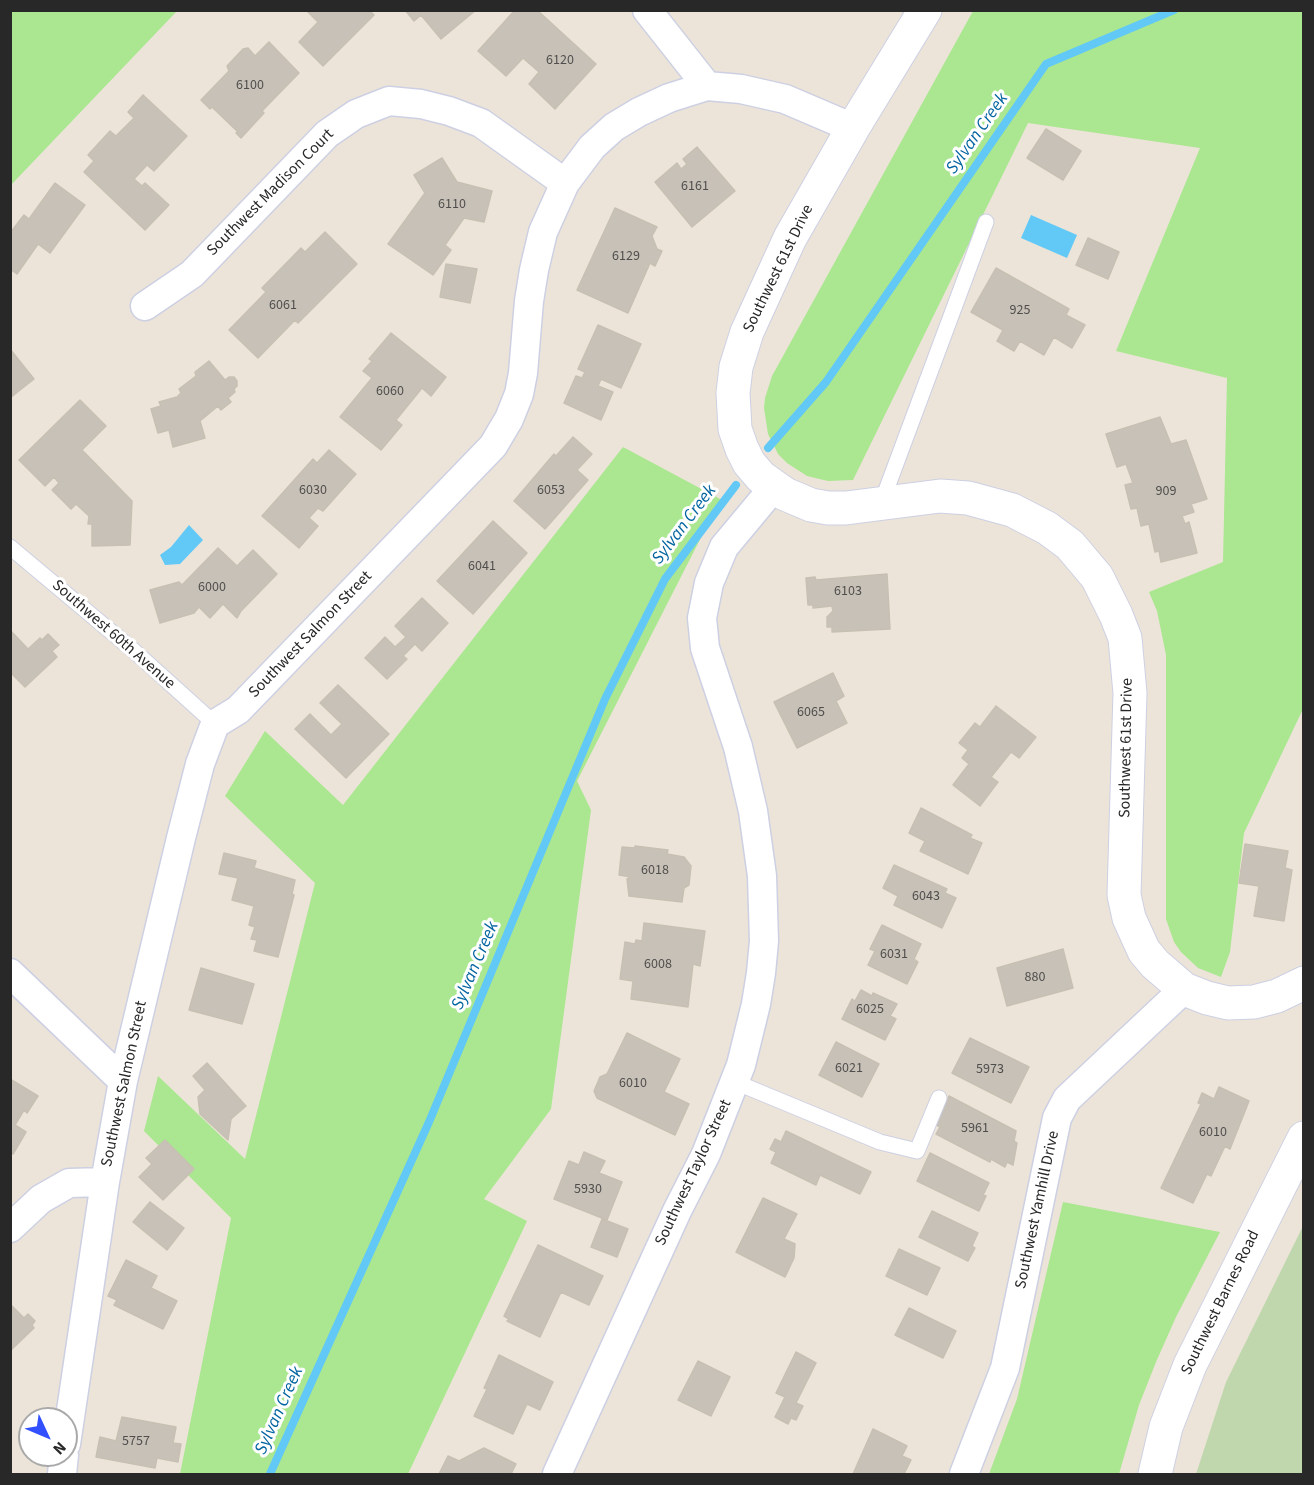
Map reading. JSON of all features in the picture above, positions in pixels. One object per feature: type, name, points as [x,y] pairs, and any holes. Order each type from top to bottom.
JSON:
[{"type":"street","points":[[647,10],[707,86]]},
{"type":"street","name":"Southwest 61st Drive","points":[[925,10],[790,238],[747,332],[736,367],[733,393],[735,429],[742,450],[761,477],[774,488],[797,500],[828,508],[940,496],[969,498],[1002,506],[1047,528],[1070,545],[1097,577],[1125,638],[1130,728],[1124,895],[1129,918],[1144,951],[1155,964],[1184,989],[1228,1003],[1254,1002],[1277,996],[1304,983]]},
{"type":"street","name":"Southwest Salmon Street","points":[[72,1407],[105,1182],[123,1081],[200,764],[215,724],[238,710],[493,446],[509,419],[524,373],[534,270],[543,232],[565,183],[592,147],[614,127],[639,112],[669,98],[707,86],[741,89],[785,99],[854,128]]},
{"type":"street","name":"Southwest Madison Court","points":[[145,306],[192,274],[327,134],[356,114],[388,101],[421,104],[481,123],[565,183]]},
{"type":"street","name":"Southwest Taylor Street","points":[[557,1474],[677,1210],[706,1154],[735,1082],[756,1004],[764,941],[762,876],[753,811],[738,747],[705,648],[702,618],[709,583],[724,547],[774,488]]},
{"type":"street","points":[[10,973],[123,1081]]},
{"type":"street","name":"Southwest Yamhill Drive","points":[[964,1474],[1005,1368],[1057,1118],[1067,1099],[1184,989]]},
{"type":"street","name":"Southwest Barnes Road","points":[[1155,1474],[1166,1427],[1190,1365],[1304,1138]]},
{"type":"street","points":[[10,1228],[41,1199],[69,1183],[105,1182]]},
{"type":"lane","points":[[880,504],[986,222]]},
{"type":"lane","name":"Southwest 60th Avenue","points":[[10,547],[133,650],[215,724]]},
{"type":"lane","points":[[735,1082],[880,1142],[917,1151],[939,1098]]},
{"type":"green space","points":[[10,11],[177,11],[11,185]]},
{"type":"green space","points":[[973,11],[1303,11],[1303,709],[1244,833],[1230,952],[1221,977],[1198,968],[1181,952],[1174,942],[1166,919],[1166,655],[1157,611],[1149,592],[1223,562],[1227,378],[1116,351],[1200,148],[1028,123],[853,480],[828,481],[807,476],[778,454],[768,434],[764,408],[772,376]]},
{"type":"green space","points":[[623,447],[722,500],[577,781],[591,810],[551,1109],[484,1199],[527,1221],[408,1474],[180,1474],[231,1218],[144,1131],[158,1076],[245,1159],[315,883],[225,796],[265,731],[343,805]]},
{"type":"green space","points":[[1063,1202],[1220,1232],[1176,1317],[1156,1362],[1139,1405],[1119,1474],[989,1474],[1017,1399]]},
{"type":"green space","points":[[1303,1226],[1303,1474],[1196,1474],[1226,1382]]},
{"type":"water","points":[[1031,215],[1077,235],[1067,258],[1021,238]]},
{"type":"water","points":[[189,525],[203,540],[180,564],[165,565],[160,555],[171,547]]},
{"type":"building","points":[[306,10],[369,10],[374,15],[323,66],[299,42],[318,22]]},
{"type":"building","points":[[405,10],[476,10],[441,39],[421,15],[414,21]]},
{"type":"building","points":[[515,10],[537,10],[596,64],[555,109],[529,84],[539,72],[523,58],[506,76],[478,51]]},
{"type":"building","points":[[269,42],[299,73],[262,111],[264,113],[241,138],[236,133],[238,132],[212,107],[210,109],[201,100],[229,71],[227,66],[243,49],[248,48],[255,56]]},
{"type":"building","points":[[143,95],[187,136],[154,171],[147,165],[134,179],[142,186],[145,183],[169,205],[145,230],[84,172],[94,161],[88,155],[110,131],[116,136],[134,118],[128,112]]},
{"type":"building","points":[[1046,129],[1081,151],[1063,180],[1027,158]]},
{"type":"building","points":[[697,147],[735,191],[692,227],[655,182],[677,163],[681,169],[687,164],[683,159]]},
{"type":"building","points":[[442,158],[457,182],[492,191],[484,222],[464,218],[445,245],[451,250],[433,275],[388,244],[425,193],[414,175]]},
{"type":"building","points":[[55,183],[85,205],[50,253],[38,244],[17,274],[10,269],[10,233],[24,215],[29,219]]},
{"type":"building","points":[[615,208],[657,227],[652,236],[657,249],[662,251],[655,266],[650,263],[628,313],[577,290]]},
{"type":"building","points":[[325,232],[357,264],[298,323],[295,320],[258,358],[229,330],[266,292],[262,288],[301,248],[305,252]]},
{"type":"building","points":[[1088,238],[1119,252],[1108,279],[1076,265]]},
{"type":"building","points":[[446,264],[477,269],[470,303],[440,297]]},
{"type":"building","points":[[996,268],[1069,309],[1066,315],[1085,325],[1072,348],[1054,337],[1044,355],[1020,341],[1014,351],[997,341],[1003,330],[971,312]]},
{"type":"building","points":[[598,325],[641,344],[621,388],[601,379],[598,386],[613,392],[601,420],[564,403],[576,376],[582,378],[585,372],[578,369]]},
{"type":"building","points":[[391,333],[446,377],[431,396],[422,388],[396,420],[402,425],[381,450],[340,417],[372,378],[363,371],[372,361],[369,359]]},
{"type":"building","points":[[10,349],[34,379],[10,398]]},
{"type":"building","points":[[209,361],[225,380],[234,377],[237,381],[235,392],[228,398],[231,402],[221,410],[218,406],[200,421],[205,438],[173,447],[169,430],[158,433],[151,409],[161,406],[159,402],[177,397],[181,393],[179,389],[196,376],[195,372]]},
{"type":"building","points":[[80,400],[106,426],[82,450],[132,501],[130,545],[92,546],[92,524],[88,524],[89,516],[76,504],[71,509],[52,490],[59,483],[54,477],[45,486],[19,460]]},
{"type":"building","points":[[1160,417],[1171,444],[1186,440],[1207,499],[1191,504],[1194,512],[1182,516],[1185,524],[1189,522],[1197,553],[1161,562],[1159,551],[1155,552],[1149,524],[1141,526],[1137,508],[1131,509],[1125,485],[1133,483],[1126,464],[1117,467],[1106,434]]},
{"type":"building","points":[[573,437],[592,454],[577,470],[588,480],[545,529],[514,501],[554,454],[556,456]]},
{"type":"building","points":[[329,450],[356,474],[323,511],[318,508],[309,518],[318,526],[299,548],[262,516],[313,459],[317,463]]},
{"type":"building","points":[[493,521],[527,553],[473,614],[437,581]]},
{"type":"building","points":[[218,548],[237,566],[253,550],[277,574],[237,618],[223,604],[210,618],[199,607],[194,613],[160,623],[150,590],[179,582],[182,585]]},
{"type":"building","points":[[887,574],[890,629],[832,632],[832,627],[827,627],[827,617],[833,611],[832,606],[813,608],[813,605],[808,605],[806,578],[815,577],[816,580]]},
{"type":"building","points":[[422,598],[448,623],[422,651],[415,644],[403,656],[407,659],[387,679],[365,658],[385,637],[395,647],[406,637],[395,626]]},
{"type":"building","points":[[10,630],[28,649],[48,634],[59,645],[52,651],[57,657],[25,687],[10,672]]},
{"type":"building","points":[[833,673],[844,696],[836,701],[847,723],[797,748],[774,702]]},
{"type":"building","points":[[338,685],[389,734],[346,778],[295,729],[310,714],[331,735],[342,724],[320,703]]},
{"type":"building","points":[[996,706],[1036,737],[1019,758],[1011,752],[991,777],[998,782],[980,806],[953,785],[969,764],[962,758],[968,750],[959,743],[975,723],[980,727]]},
{"type":"building","points":[[921,808],[972,835],[970,838],[982,843],[968,874],[920,851],[925,841],[909,833]]},
{"type":"building","points":[[1245,844],[1288,851],[1285,868],[1292,870],[1284,921],[1254,916],[1259,886],[1239,883]]},
{"type":"building","points":[[635,846],[668,850],[667,854],[684,857],[691,866],[689,885],[684,888],[682,902],[629,896],[627,879],[631,877],[619,875],[622,847],[635,848]]},
{"type":"building","points":[[224,853],[256,861],[254,868],[295,880],[292,894],[294,895],[278,957],[254,951],[257,940],[251,939],[255,927],[249,925],[254,906],[232,900],[238,878],[219,874]]},
{"type":"building","points":[[894,865],[947,889],[945,893],[956,898],[942,928],[894,905],[898,896],[883,888]]},
{"type":"building","points":[[644,923],[705,931],[700,966],[693,964],[688,1007],[631,999],[633,981],[620,979],[625,942],[635,944],[636,940],[642,941]]},
{"type":"building","points":[[882,925],[921,944],[914,959],[918,962],[907,984],[868,965],[875,951],[870,949]]},
{"type":"building","points":[[1063,949],[1073,988],[1007,1006],[997,968]]},
{"type":"building","points":[[201,968],[254,984],[242,1024],[189,1010]]},
{"type":"building","points":[[861,990],[897,1004],[890,1016],[896,1019],[885,1040],[842,1019],[852,999],[855,1001]]},
{"type":"building","points":[[627,1033],[680,1059],[664,1092],[689,1104],[675,1135],[597,1098],[594,1091],[600,1077],[607,1074]]},
{"type":"building","points":[[970,1038],[1029,1067],[1011,1103],[952,1073]]},
{"type":"building","points":[[836,1042],[879,1064],[862,1097],[819,1075]]},
{"type":"building","points":[[207,1063],[246,1106],[231,1119],[228,1140],[200,1114],[198,1097],[205,1090],[193,1076]]},
{"type":"building","points":[[10,1079],[38,1096],[27,1113],[24,1110],[15,1125],[26,1132],[13,1154],[10,1152]]},
{"type":"building","points":[[1219,1087],[1249,1101],[1230,1149],[1225,1146],[1211,1176],[1207,1174],[1193,1203],[1161,1188],[1201,1104],[1198,1103],[1202,1093],[1214,1099]]},
{"type":"building","points":[[949,1096],[1016,1131],[1014,1141],[1017,1143],[1013,1165],[1007,1162],[1005,1167],[991,1159],[990,1162],[936,1134],[940,1127],[935,1124]]},
{"type":"building","points":[[786,1131],[871,1172],[860,1194],[820,1175],[816,1185],[771,1163],[776,1152],[770,1149],[775,1139],[781,1142]]},
{"type":"building","points":[[165,1140],[194,1169],[163,1200],[139,1177],[152,1164],[146,1158]]},
{"type":"building","points":[[584,1152],[605,1161],[599,1173],[622,1182],[607,1220],[554,1199],[569,1161],[579,1165]]},
{"type":"building","points":[[930,1153],[989,1183],[979,1211],[917,1181]]},
{"type":"building","points":[[763,1198],[797,1214],[784,1239],[795,1244],[794,1258],[785,1277],[736,1252]]},
{"type":"building","points":[[150,1202],[184,1228],[167,1250],[133,1222]]},
{"type":"building","points":[[932,1211],[978,1233],[972,1246],[975,1248],[968,1261],[919,1237]]},
{"type":"building","points":[[602,1219],[628,1229],[617,1257],[591,1247]]},
{"type":"building","points":[[538,1245],[603,1276],[589,1305],[561,1292],[540,1337],[507,1321],[509,1319],[504,1316]]},
{"type":"building","points":[[899,1249],[940,1268],[927,1295],[886,1276]]},
{"type":"building","points":[[126,1260],[157,1276],[151,1288],[177,1301],[163,1329],[114,1305],[117,1300],[108,1296]]},
{"type":"building","points":[[12,1306],[24,1318],[28,1314],[35,1321],[32,1325],[34,1328],[10,1351]]},
{"type":"building","points":[[909,1308],[956,1331],[943,1358],[895,1335]]},
{"type":"building","points":[[796,1352],[816,1363],[796,1403],[803,1406],[796,1420],[791,1418],[788,1424],[775,1417],[785,1397],[776,1393]]},
{"type":"building","points":[[499,1355],[553,1382],[540,1410],[527,1404],[513,1434],[474,1416]]},
{"type":"building","points":[[698,1361],[730,1377],[711,1416],[678,1400]]},
{"type":"building","points":[[122,1417],[176,1427],[173,1443],[181,1444],[178,1462],[157,1458],[155,1468],[96,1457],[100,1437],[116,1441]]},
{"type":"building","points":[[873,1429],[907,1446],[902,1456],[911,1460],[904,1474],[853,1474]]},
{"type":"building","points":[[484,1448],[516,1464],[511,1474],[439,1474],[448,1456],[459,1461]]},
{"type":"waterway","name":"Sylvan Creek","points":[[768,448],[826,382],[1046,64],[1174,10]]},
{"type":"waterway","name":"Sylvan Creek","points":[[270,1474],[429,1122],[605,699],[665,579],[736,485]]}]
